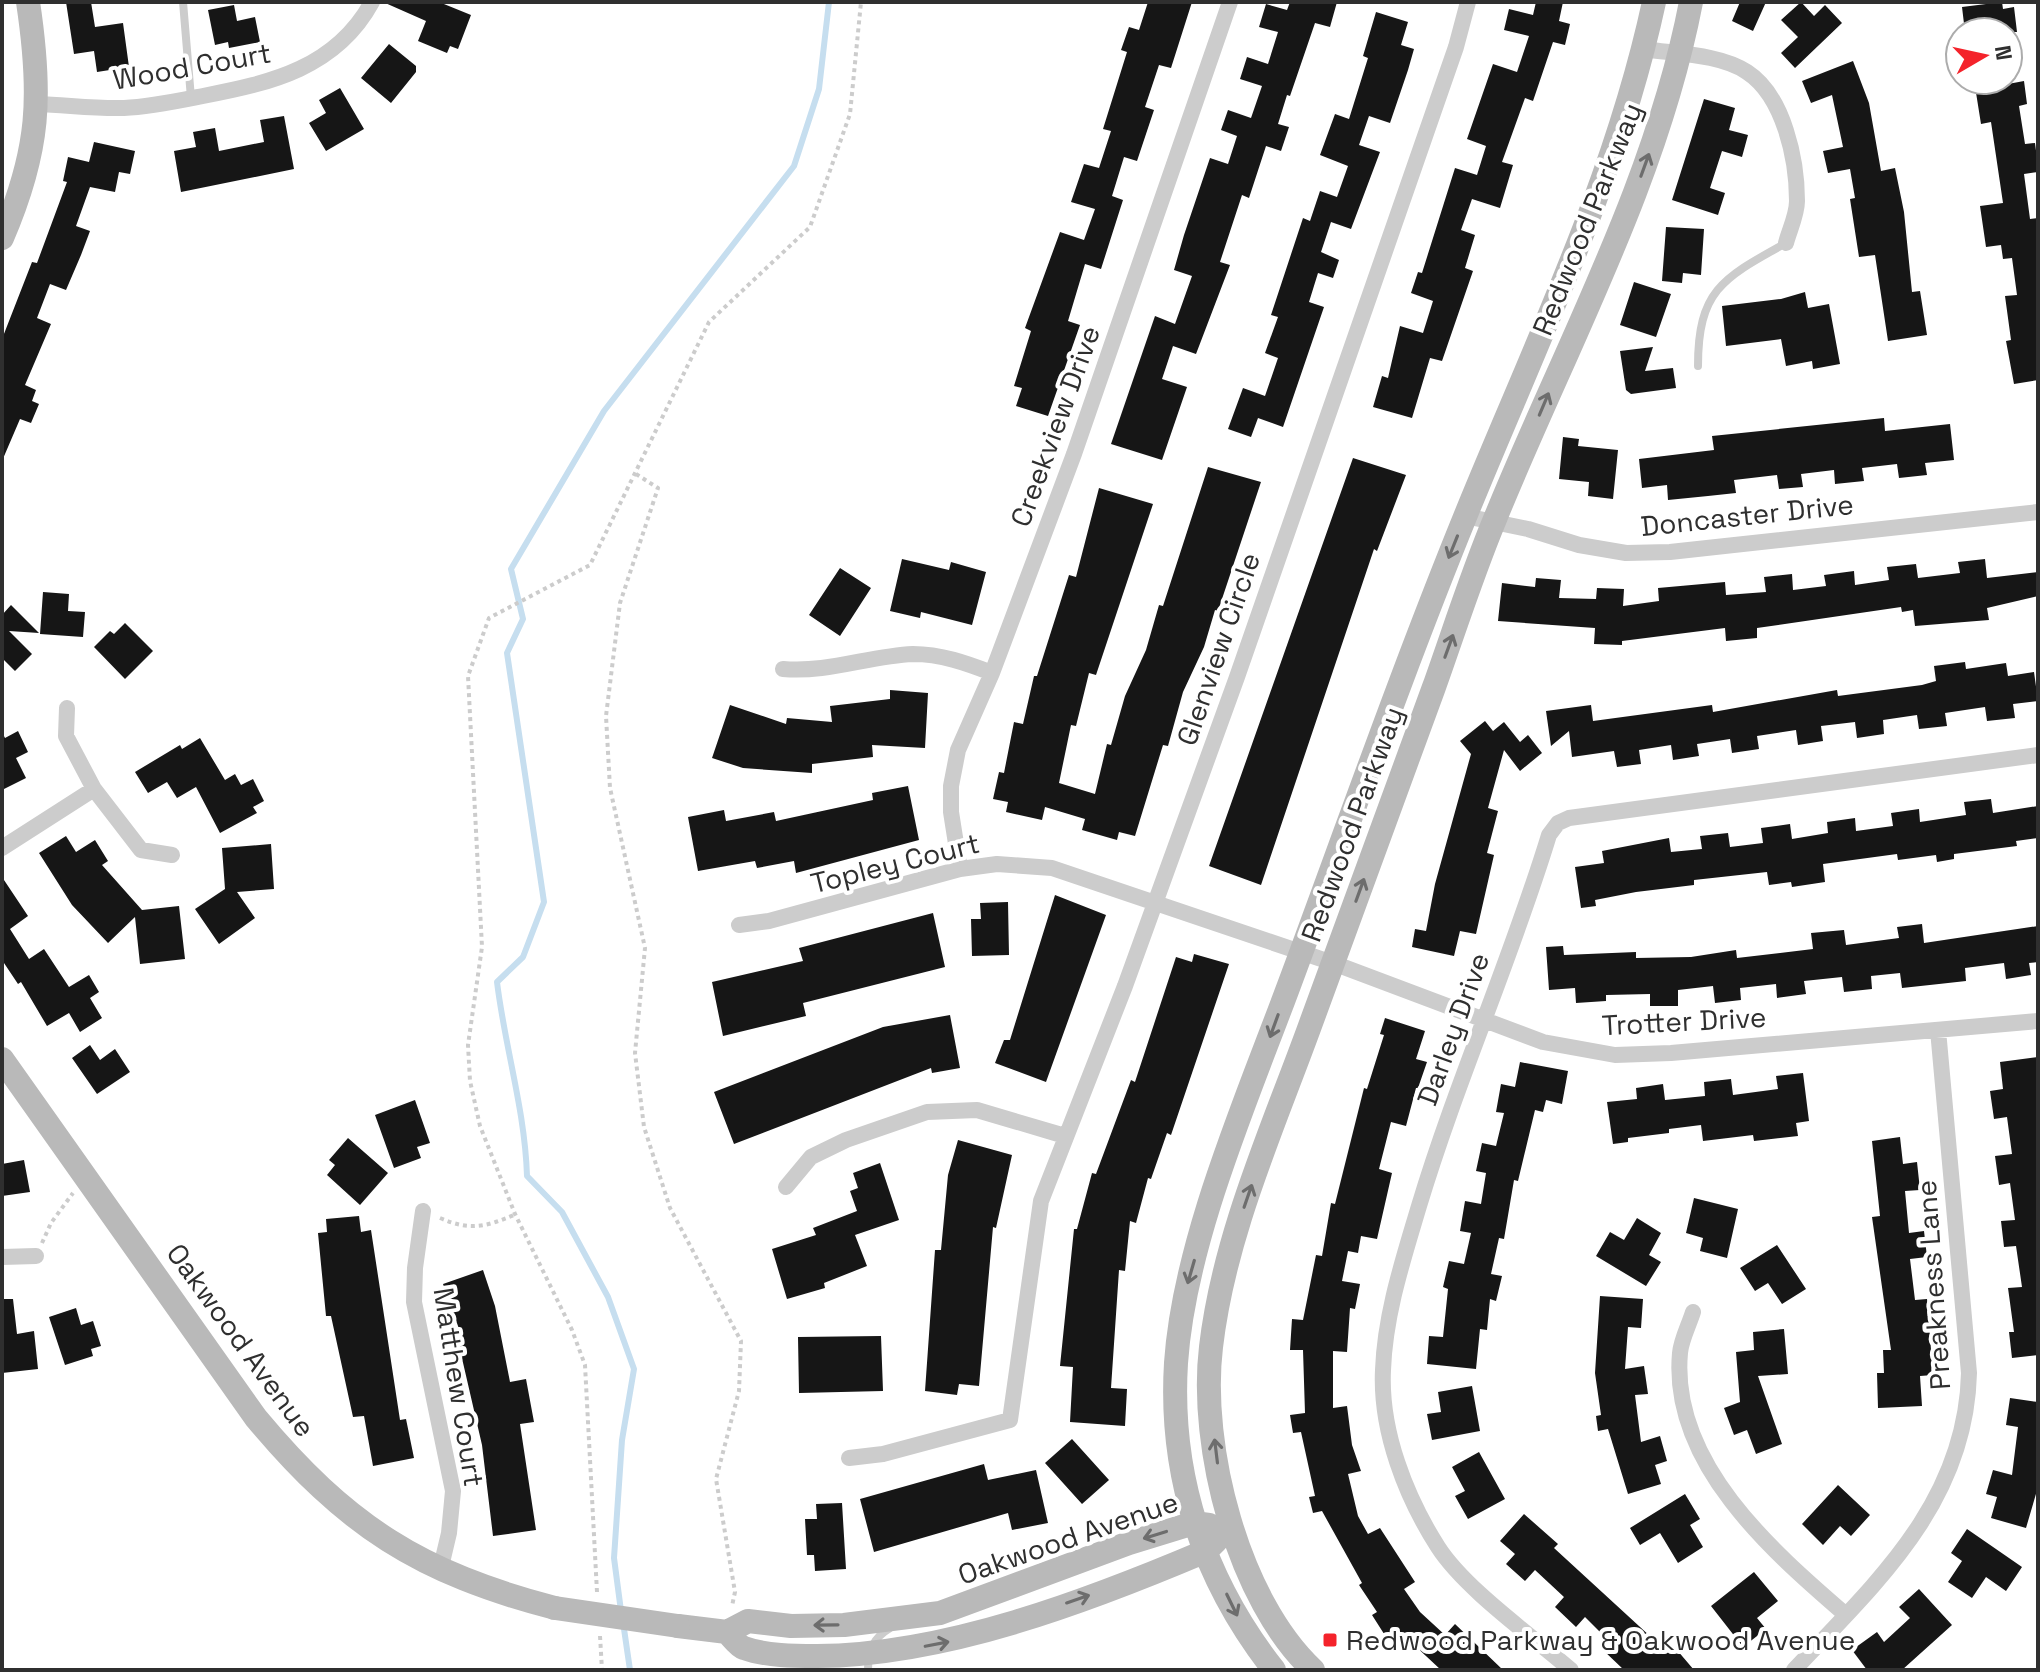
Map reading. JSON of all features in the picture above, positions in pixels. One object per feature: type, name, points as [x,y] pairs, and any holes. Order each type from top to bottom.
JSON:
[{"type":"main road","points":[[2,238],[26,175],[38,104],[28,2]]},
{"type":"main road","name":"Redwood Parkway","points":[[1274,1670],[1237,1616],[1194,1523],[1178,1452],[1176,1365],[1185,1292],[1210,1209],[1301,953],[1465,516],[1573,255],[1626,113],[1654,2]]},
{"type":"main road","name":"Redwood Parkway","points":[[1313,1670],[1281,1631],[1252,1578],[1231,1527],[1219,1477],[1211,1414],[1210,1352],[1220,1287],[1333,963],[1493,523],[1629,210],[1681,55],[1691,2]]},
{"type":"main road","name":"Oakwood Avenue","points":[[2,1059],[256,1418],[296,1467],[356,1521],[440,1571],[496,1593],[555,1608],[727,1632],[748,1621],[791,1626],[901,1621],[940,1613],[1129,1543],[1194,1523],[1231,1527]]},
{"type":"main road","name":"Oakwood Avenue","points":[[727,1632],[742,1648],[789,1656],[868,1662],[951,1641],[1206,1551],[1231,1527]]},
{"type":"street","name":"Wood Court","points":[[38,104],[125,108],[191,98],[295,74],[319,61],[342,41],[372,2]]},
{"type":"street","name":"Creekview Drive","points":[[960,869],[953,839],[951,786],[958,750],[992,673],[1074,454],[1230,2]]},
{"type":"street","name":"Glenview Circle","points":[[849,1458],[883,1454],[1010,1420],[1041,1201],[1155,902],[1445,77],[1468,2]]},
{"type":"street","points":[[1644,49],[1729,64],[1748,72],[1767,91],[1785,122],[1797,203],[1786,243]]},
{"type":"street","name":"Doncaster Drive","points":[[1465,516],[1626,553],[1670,552],[2038,512]]},
{"type":"street","points":[[783,669],[805,671],[915,654],[942,656],[992,673]]},
{"type":"street","points":[[67,708],[66,736],[94,789],[141,850],[172,855]]},
{"type":"street","name":"Darley Drive","points":[[1571,1670],[1440,1551],[1419,1515],[1391,1440],[1382,1372],[1393,1292],[1438,1144],[1549,835],[1558,823],[1569,818],[2038,755]]},
{"type":"street","points":[[2,848],[94,789]]},
{"type":"street","name":"Topley Court","points":[[739,925],[769,921],[960,869],[997,864],[1052,868],[1301,953]]},
{"type":"street","name":"Trotter Drive","points":[[1301,953],[1543,1042],[1615,1055],[2038,1021]]},
{"type":"street","name":"Preakness Lane","points":[[1794,1670],[1846,1615],[1919,1529],[1956,1459],[1968,1412],[1968,1358],[1938,1030]]},
{"type":"street","points":[[786,1187],[811,1157],[846,1140],[927,1112],[977,1110],[1065,1136]]},
{"type":"street","name":"Matthew Court","points":[[423,1211],[414,1302],[453,1491],[449,1533],[440,1571]]},
{"type":"street","points":[[2,1257],[36,1256]]},
{"type":"street","points":[[1693,1312],[1680,1353],[1681,1366],[1690,1427],[1706,1464],[1744,1517],[1792,1569],[1846,1615]]},
{"type":"lane","points":[[183,2],[191,98]]},
{"type":"lane","points":[[1698,366],[1698,330],[1705,306],[1734,272],[1786,243]]},
{"type":"lane","points":[[868,1662],[878,1635],[901,1621]]},
{"type":"path","points":[[598,1594],[585,1365],[572,1330],[515,1214],[480,1126],[470,1081],[468,1045],[482,947],[468,676],[489,618],[590,565],[709,322],[810,227],[850,114],[861,2]]},
{"type":"path","points":[[635,474],[658,488],[620,603],[606,716],[610,788],[645,948],[635,1053],[644,1127],[670,1208],[741,1341],[739,1391],[716,1479],[735,1592],[727,1632]]},
{"type":"path","points":[[36,1256],[51,1223],[68,1198],[89,1180]]},
{"type":"path","points":[[423,1211],[462,1227],[481,1229],[515,1214]]},
{"type":"path","points":[[599,1624],[602,1670]]},
{"type":"building","points":[[66,2],[91,2],[95,27],[123,23],[129,67],[97,72],[94,51],[74,54]]},
{"type":"building","points":[[383,2],[439,2],[471,15],[458,49],[450,46],[447,53],[418,41],[426,21]]},
{"type":"building","points":[[1148,2],[1192,2],[1171,68],[1159,65],[1145,107],[1154,110],[1137,161],[1124,157],[1112,196],[1123,200],[1101,269],[1085,264],[1068,321],[1080,325],[1048,416],[1016,406],[1022,388],[1014,386],[1031,331],[1025,328],[1060,232],[1084,240],[1095,209],[1071,202],[1084,164],[1099,168],[1111,131],[1103,129],[1127,52],[1121,50],[1129,27],[1139,30]]},
{"type":"building","points":[[1290,2],[1337,2],[1330,27],[1315,23],[1290,96],[1287,95],[1278,124],[1289,127],[1281,151],[1266,146],[1249,198],[1242,195],[1220,262],[1230,265],[1196,354],[1173,346],[1162,379],[1187,387],[1162,460],[1111,444],[1155,316],[1175,324],[1192,276],[1174,270],[1210,158],[1228,164],[1237,136],[1221,130],[1228,110],[1251,118],[1262,86],[1240,79],[1247,57],[1268,64],[1278,32],[1259,27],[1266,4],[1287,10]]},
{"type":"building","points":[[1536,2],[1563,2],[1559,21],[1570,24],[1565,45],[1553,42],[1533,101],[1525,98],[1502,162],[1513,165],[1500,208],[1472,199],[1461,230],[1475,235],[1465,268],[1473,271],[1442,361],[1430,358],[1412,418],[1373,407],[1382,376],[1388,378],[1400,326],[1423,333],[1433,301],[1411,293],[1418,272],[1422,273],[1455,168],[1477,175],[1486,146],[1467,139],[1493,64],[1517,72],[1529,36],[1504,30],[1509,9],[1533,15]]},
{"type":"building","points":[[1740,2],[1766,2],[1753,31],[1732,21]]},
{"type":"building","points":[[1801,2],[1814,16],[1825,5],[1842,23],[1795,68],[1781,53],[1798,37],[1781,20]]},
{"type":"building","points":[[2002,2],[2003,9],[2014,7],[2015,16],[1963,16],[1962,7]]},
{"type":"building","points":[[234,5],[237,21],[255,17],[260,42],[229,48],[228,42],[215,45],[208,10]]},
{"type":"building","points":[[1376,12],[1408,22],[1401,45],[1414,49],[1408,70],[1390,123],[1369,116],[1359,145],[1380,152],[1351,229],[1331,222],[1321,252],[1339,260],[1333,278],[1318,273],[1309,302],[1324,307],[1283,427],[1258,418],[1251,437],[1228,429],[1243,388],[1265,396],[1278,358],[1265,353],[1278,317],[1271,315],[1303,218],[1310,221],[1320,191],[1337,197],[1348,166],[1320,155],[1335,114],[1349,119],[1368,58],[1363,56]]},
{"type":"building","points":[[389,44],[416,66],[416,72],[391,103],[361,78]]},
{"type":"building","points":[[1853,61],[1869,103],[1881,171],[1895,168],[1904,212],[1912,292],[1920,291],[1927,335],[1888,341],[1875,255],[1859,257],[1850,199],[1855,198],[1850,169],[1828,173],[1823,151],[1843,147],[1832,95],[1811,103],[1802,81]]},
{"type":"building","points":[[2024,81],[2027,104],[2019,106],[2025,144],[2035,143],[2038,166],[2038,172],[2024,174],[2030,219],[2038,218],[2038,380],[2014,384],[2006,341],[2011,340],[2005,296],[2017,295],[2012,258],[2003,259],[2001,245],[1986,247],[1980,206],[2003,203],[1991,122],[1981,124],[1977,96],[2024,96]]},
{"type":"building","points":[[340,88],[364,129],[326,151],[309,123],[326,113],[319,100]]},
{"type":"building","points":[[1704,99],[1735,108],[1729,130],[1748,135],[1742,157],[1722,151],[1710,188],[1725,193],[1718,215],[1672,200]]},
{"type":"building","points":[[284,116],[294,169],[181,192],[174,151],[196,147],[193,132],[215,128],[219,151],[264,142],[260,120]]},
{"type":"building","points":[[94,142],[135,151],[130,174],[119,172],[115,192],[90,187],[76,226],[90,231],[81,255],[66,290],[50,284],[37,318],[51,324],[25,385],[36,390],[32,401],[39,404],[31,423],[20,419],[2,461],[2,339],[32,262],[37,263],[67,182],[63,181],[68,157],[89,162]]},
{"type":"building","points":[[1666,227],[1704,229],[1701,275],[1683,273],[1682,283],[1662,281]]},
{"type":"building","points":[[1634,282],[1671,294],[1656,337],[1620,325]]},
{"type":"building","points":[[1805,292],[1808,308],[1829,304],[1840,364],[1813,369],[1812,361],[1786,366],[1781,339],[1726,346],[1722,306],[1781,299]]},
{"type":"building","points":[[1653,347],[1645,371],[1673,368],[1676,388],[1631,394],[1626,390],[1620,351]]},
{"type":"building","points":[[1884,418],[1885,431],[1950,424],[1954,460],[1925,463],[1927,475],[1899,478],[1897,464],[1862,468],[1864,481],[1835,484],[1834,470],[1801,474],[1803,487],[1779,489],[1777,475],[1734,480],[1736,493],[1668,500],[1667,485],[1642,488],[1639,459],[1714,450],[1712,436]]},
{"type":"building","points":[[1563,437],[1579,439],[1578,446],[1618,450],[1613,499],[1588,496],[1589,482],[1559,479]]},
{"type":"building","points":[[1353,458],[1406,475],[1377,551],[1374,549],[1261,885],[1209,866]]},
{"type":"building","points":[[1208,467],[1261,482],[1218,611],[1215,610],[1204,647],[1183,692],[1168,746],[1163,745],[1135,836],[1119,832],[1117,840],[1082,830],[1085,819],[1045,807],[1042,820],[1006,812],[1008,802],[993,799],[999,772],[1004,773],[1014,722],[1023,724],[1034,676],[1037,676],[1069,575],[1076,577],[1099,488],[1153,504],[1096,675],[1089,673],[1076,726],[1071,725],[1059,783],[1095,794],[1107,744],[1111,745],[1125,696],[1146,650],[1159,605],[1163,606]]},
{"type":"building","points":[[902,559],[949,570],[951,562],[986,572],[972,625],[921,612],[920,618],[890,611]]},
{"type":"building","points":[[1985,559],[1987,578],[2038,572],[2038,596],[1987,608],[1989,620],[1915,626],[1913,610],[1902,612],[1901,607],[1757,628],[1757,638],[1726,641],[1725,628],[1622,641],[1622,645],[1594,644],[1595,628],[1498,621],[1502,583],[1535,587],[1536,578],[1561,580],[1559,598],[1596,599],[1597,588],[1624,589],[1623,606],[1659,601],[1658,588],[1725,582],[1726,595],[1766,592],[1764,577],[1792,574],[1793,590],[1826,586],[1824,575],[1854,571],[1855,585],[1889,580],[1887,567],[1916,564],[1918,578],[1960,573],[1958,562]]},
{"type":"building","points":[[840,568],[871,588],[840,636],[809,615]]},
{"type":"building","points":[[43,592],[69,594],[68,611],[85,612],[83,637],[40,634]]},
{"type":"building","points":[[11,605],[39,633],[9,631],[32,654],[15,671],[2,658],[2,615]]},
{"type":"building","points":[[125,623],[153,651],[125,679],[94,647],[110,631],[114,634]]},
{"type":"building","points":[[1965,662],[1966,669],[2006,663],[2008,676],[2034,672],[2038,701],[2013,704],[2015,718],[1987,721],[1985,707],[1945,713],[1947,726],[1919,729],[1917,715],[1883,720],[1884,734],[1857,738],[1855,722],[1821,726],[1823,741],[1798,745],[1796,730],[1757,736],[1759,749],[1732,753],[1730,739],[1697,744],[1699,756],[1673,760],[1671,745],[1639,750],[1641,764],[1617,767],[1614,751],[1572,757],[1569,731],[1551,746],[1546,711],[1591,705],[1593,721],[1712,705],[1713,712],[1837,690],[1838,696],[1922,685],[1936,681],[1934,666]]},
{"type":"building","points":[[890,690],[928,693],[925,748],[872,745],[873,757],[812,764],[812,773],[743,768],[712,758],[730,705],[786,724],[787,718],[832,722],[830,706],[890,699]]},
{"type":"building","points":[[1485,721],[1493,731],[1504,722],[1520,742],[1528,735],[1542,753],[1520,771],[1504,750],[1488,808],[1498,811],[1487,853],[1494,855],[1476,934],[1460,931],[1454,956],[1412,947],[1415,929],[1426,931],[1435,884],[1471,754],[1460,741]]},
{"type":"building","points":[[18,731],[28,752],[16,758],[26,778],[2,790],[2,732],[5,738]]},
{"type":"building","points":[[200,738],[225,780],[235,774],[241,785],[253,779],[264,801],[253,807],[257,813],[220,833],[196,787],[177,798],[167,782],[148,793],[135,772],[180,745],[182,749]]},
{"type":"building","points":[[908,786],[919,840],[796,873],[794,861],[757,868],[755,861],[698,871],[688,817],[724,810],[726,821],[774,812],[776,821],[873,800],[872,793]]},
{"type":"building","points":[[1991,799],[1993,813],[2038,806],[2038,838],[2016,841],[2017,846],[1954,854],[1954,859],[1937,862],[1936,855],[1898,860],[1897,854],[1823,864],[1825,882],[1792,887],[1791,882],[1769,885],[1767,872],[1694,880],[1694,885],[1595,900],[1596,906],[1581,908],[1575,867],[1604,863],[1602,851],[1669,838],[1671,852],[1702,849],[1700,836],[1728,833],[1730,847],[1763,843],[1761,828],[1790,824],[1792,839],[1828,833],[1827,822],[1855,818],[1856,831],[1893,826],[1891,813],[1919,809],[1920,822],[1966,815],[1964,802]]},
{"type":"building","points":[[66,836],[76,852],[95,840],[108,861],[102,865],[142,910],[179,906],[185,959],[140,964],[135,917],[108,943],[72,905],[39,853]]},
{"type":"building","points":[[271,844],[274,889],[237,892],[255,918],[219,944],[195,909],[225,889],[222,848]]},
{"type":"building","points":[[2,877],[28,916],[10,929],[29,959],[44,949],[69,987],[89,975],[99,992],[90,998],[102,1018],[80,1032],[69,1013],[47,1026],[21,982],[18,984],[2,960]]},
{"type":"building","points":[[1055,895],[1106,915],[1046,1082],[995,1063],[1004,1040],[1010,1040]]},
{"type":"building","points":[[1008,902],[1009,955],[972,956],[971,919],[981,919],[980,903]]},
{"type":"building","points":[[933,913],[945,967],[803,1003],[806,1016],[723,1036],[712,982],[803,961],[799,948]]},
{"type":"building","points":[[1922,924],[1924,943],[2038,926],[2038,962],[2029,963],[2031,975],[2006,979],[2004,963],[1965,968],[1966,981],[1902,988],[1900,973],[1871,976],[1872,989],[1844,992],[1842,977],[1804,981],[1806,994],[1777,998],[1776,984],[1740,988],[1741,1000],[1715,1003],[1713,986],[1678,990],[1678,1006],[1650,1006],[1650,994],[1606,995],[1606,1001],[1576,1003],[1575,988],[1549,990],[1546,947],[1563,946],[1564,955],[1636,952],[1636,958],[1691,957],[1736,950],[1737,958],[1813,949],[1811,933],[1844,930],[1846,945],[1899,938],[1897,927]]},
{"type":"building","points":[[1194,954],[1229,964],[1171,1135],[1167,1133],[1151,1179],[1148,1178],[1136,1223],[1130,1221],[1125,1271],[1119,1270],[1111,1388],[1127,1389],[1125,1426],[1070,1422],[1073,1367],[1060,1366],[1074,1229],[1077,1229],[1092,1173],[1096,1174],[1131,1080],[1135,1082],[1176,957],[1192,962]]},
{"type":"building","points":[[950,1015],[960,1068],[932,1073],[931,1068],[734,1144],[714,1092],[883,1027]]},
{"type":"building","points":[[1385,1018],[1425,1031],[1416,1059],[1427,1062],[1406,1126],[1391,1122],[1379,1169],[1392,1173],[1377,1239],[1361,1236],[1358,1253],[1348,1251],[1342,1281],[1360,1284],[1355,1309],[1350,1308],[1347,1352],[1333,1351],[1333,1408],[1347,1406],[1352,1445],[1361,1471],[1348,1474],[1358,1516],[1368,1534],[1380,1528],[1415,1582],[1404,1589],[1420,1612],[1445,1635],[1455,1624],[1503,1670],[1441,1670],[1397,1629],[1386,1637],[1372,1615],[1377,1612],[1359,1585],[1362,1583],[1322,1511],[1313,1513],[1309,1497],[1315,1496],[1301,1432],[1293,1433],[1290,1415],[1305,1413],[1303,1350],[1290,1350],[1292,1319],[1303,1320],[1316,1255],[1322,1256],[1331,1203],[1335,1204],[1364,1088],[1367,1089],[1384,1035],[1380,1034]]},
{"type":"building","points":[[90,1045],[100,1060],[115,1049],[130,1072],[97,1094],[72,1058]]},
{"type":"building","points":[[2038,1057],[2038,1355],[2012,1358],[2009,1332],[2014,1332],[2008,1288],[2022,1287],[2016,1246],[2004,1247],[2001,1221],[2015,1220],[2010,1183],[1999,1185],[1995,1156],[2012,1154],[2007,1117],[1994,1119],[1990,1091],[2003,1089],[2000,1062]]},
{"type":"building","points":[[1520,1062],[1568,1071],[1562,1104],[1546,1100],[1543,1112],[1535,1110],[1518,1181],[1514,1180],[1504,1239],[1499,1238],[1491,1274],[1502,1276],[1496,1301],[1490,1299],[1487,1330],[1480,1329],[1476,1369],[1427,1364],[1429,1336],[1443,1337],[1448,1289],[1443,1287],[1449,1261],[1464,1264],[1471,1233],[1460,1231],[1465,1201],[1481,1204],[1486,1173],[1476,1171],[1482,1143],[1496,1146],[1504,1113],[1496,1112],[1501,1084],[1515,1087]]},
{"type":"building","points":[[1803,1073],[1809,1121],[1796,1123],[1798,1136],[1754,1141],[1753,1135],[1703,1141],[1701,1125],[1669,1129],[1669,1133],[1628,1138],[1628,1142],[1613,1144],[1607,1102],[1637,1099],[1636,1088],[1663,1084],[1665,1100],[1705,1096],[1704,1082],[1731,1079],[1733,1095],[1778,1089],[1776,1076]]},
{"type":"building","points":[[415,1100],[430,1143],[417,1147],[421,1158],[394,1168],[375,1115]]},
{"type":"building","points":[[1900,1137],[1903,1164],[1917,1162],[1920,1190],[1905,1191],[1909,1233],[1924,1231],[1927,1257],[1910,1259],[1915,1300],[1927,1299],[1933,1375],[1920,1376],[1922,1406],[1878,1408],[1877,1373],[1884,1373],[1883,1350],[1891,1350],[1872,1217],[1880,1216],[1872,1141]]},
{"type":"building","points":[[348,1138],[388,1173],[360,1205],[327,1175],[335,1165],[329,1160]]},
{"type":"building","points":[[958,1140],[1012,1155],[996,1228],[993,1227],[979,1386],[959,1384],[957,1395],[925,1391],[935,1250],[941,1250],[948,1175]]},
{"type":"building","points":[[24,1160],[30,1192],[2,1196],[2,1164]]},
{"type":"building","points":[[880,1163],[899,1220],[855,1235],[867,1266],[824,1283],[825,1288],[787,1299],[772,1249],[816,1235],[813,1228],[857,1211],[850,1191],[858,1188],[853,1173]]},
{"type":"building","points":[[1694,1198],[1738,1209],[1727,1258],[1700,1251],[1703,1238],[1686,1233]]},
{"type":"building","points":[[359,1216],[361,1232],[371,1230],[400,1420],[406,1419],[414,1458],[373,1466],[364,1416],[353,1417],[331,1316],[326,1316],[318,1233],[327,1232],[326,1219]]},
{"type":"building","points":[[1637,1218],[1661,1233],[1649,1255],[1661,1262],[1646,1286],[1596,1256],[1610,1232],[1624,1240]]},
{"type":"building","points":[[1777,1245],[1806,1289],[1782,1304],[1768,1283],[1755,1291],[1740,1268]]},
{"type":"building","points":[[483,1270],[495,1306],[510,1382],[526,1379],[534,1422],[520,1424],[536,1530],[493,1536],[482,1445],[458,1341],[463,1340],[443,1284]]},
{"type":"building","points":[[1600,1296],[1643,1299],[1641,1328],[1628,1327],[1625,1369],[1644,1366],[1648,1394],[1635,1395],[1641,1442],[1660,1436],[1667,1461],[1655,1465],[1661,1484],[1628,1494],[1608,1429],[1598,1431],[1596,1416],[1601,1415],[1595,1373]]},
{"type":"building","points":[[2,1299],[13,1299],[17,1334],[34,1331],[38,1369],[2,1373]]},
{"type":"building","points":[[76,1308],[81,1325],[93,1321],[101,1346],[91,1349],[93,1356],[65,1365],[49,1317]]},
{"type":"building","points":[[1784,1329],[1788,1374],[1758,1376],[1782,1444],[1756,1454],[1747,1430],[1734,1435],[1724,1408],[1740,1402],[1736,1352],[1754,1350],[1753,1332]]},
{"type":"building","points":[[881,1336],[883,1391],[799,1393],[798,1337]]},
{"type":"building","points":[[1472,1386],[1480,1431],[1432,1440],[1427,1414],[1441,1412],[1438,1392]]},
{"type":"building","points":[[2010,1398],[2038,1402],[2038,1487],[2026,1528],[1991,1518],[1997,1497],[1986,1494],[1993,1470],[2012,1475],[2018,1427],[2006,1425]]},
{"type":"building","points":[[1072,1439],[1109,1480],[1082,1504],[1045,1463]]},
{"type":"building","points":[[1479,1452],[1505,1499],[1468,1519],[1455,1496],[1465,1491],[1452,1467]]},
{"type":"building","points":[[984,1464],[988,1480],[1036,1470],[1048,1523],[1012,1530],[1008,1513],[874,1552],[860,1499]]},
{"type":"building","points":[[1838,1485],[1870,1515],[1851,1536],[1840,1526],[1823,1545],[1802,1524]]},
{"type":"building","points":[[1685,1494],[1700,1519],[1690,1525],[1703,1547],[1678,1563],[1660,1533],[1640,1545],[1630,1528]]},
{"type":"building","points":[[842,1503],[846,1569],[815,1571],[814,1555],[807,1555],[805,1519],[817,1519],[816,1504]]},
{"type":"building","points":[[1524,1514],[1558,1544],[1554,1548],[1664,1649],[1671,1643],[1694,1670],[1624,1670],[1603,1650],[1610,1642],[1585,1617],[1576,1627],[1555,1607],[1564,1597],[1535,1570],[1525,1581],[1506,1564],[1515,1554],[1500,1541]]},
{"type":"building","points":[[1967,1529],[2022,1567],[2006,1591],[1986,1577],[1972,1598],[1948,1582],[1962,1561],[1951,1553]]},
{"type":"building","points":[[1754,1572],[1778,1601],[1757,1618],[1766,1629],[1743,1647],[1711,1606]]},
{"type":"building","points":[[1919,1589],[1952,1625],[1902,1670],[1867,1670],[1852,1650],[1877,1632],[1884,1642],[1910,1618],[1899,1607]]},
{"type":"waterway","points":[[621,1611],[614,1558],[622,1440],[634,1369],[608,1297],[562,1212],[527,1176],[523,1127],[497,982],[523,957],[544,902],[507,653],[523,619],[511,569],[604,411],[794,166],[819,89],[829,2]]},
{"type":"waterway","points":[[623,1622],[630,1670]]},
{"type":"place","name":"Redwood Parkway & Oakwood Avenue","points":[[1330,1640]]}]
